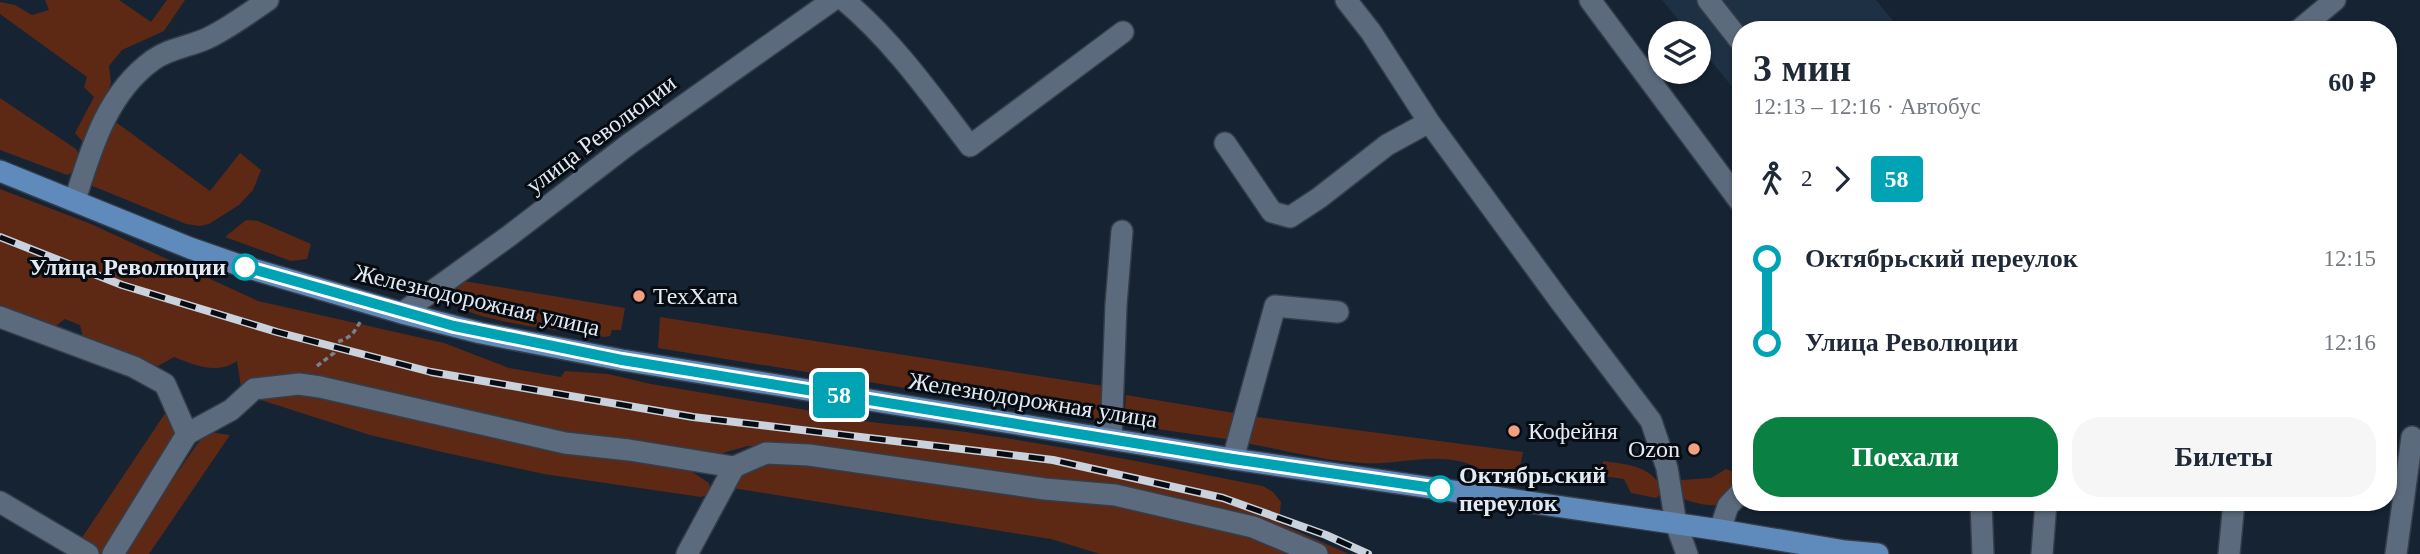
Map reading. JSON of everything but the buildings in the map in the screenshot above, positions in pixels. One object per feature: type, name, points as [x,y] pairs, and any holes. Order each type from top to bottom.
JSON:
[{"type":"main road","name":"Железнодорожная улица","points":[[0,171],[190,248],[242,266],[481,333],[622,360],[1233,459],[1878,554]]},
{"type":"street","points":[[75,200],[94,139],[110,109],[127,86],[152,61],[174,48],[208,38],[268,0]]},
{"type":"street","name":"улица Революции","points":[[402,313],[509,236],[629,144],[833,0]]},
{"type":"street","points":[[844,0],[870,21],[970,146],[1123,32]]},
{"type":"street","points":[[1346,0],[1371,32],[1429,122],[1651,421],[1667,468],[1676,524],[1686,554]]},
{"type":"street","points":[[1590,0],[1732,191]]},
{"type":"street","points":[[1708,0],[1732,31]]},
{"type":"street","points":[[2310,21],[2335,0]]},
{"type":"street","points":[[1225,143],[1272,212],[1290,217],[1387,145],[1429,122]]},
{"type":"street","points":[[1111,439],[1122,231]]},
{"type":"street","points":[[1233,459],[1275,306],[1338,312]]},
{"type":"street","points":[[0,317],[134,367],[165,384],[187,434]]},
{"type":"street","points":[[113,554],[187,434],[231,410],[254,389],[299,384],[565,443],[734,467],[766,453],[809,455],[1045,489],[1115,495],[1253,527],[1317,554]]},
{"type":"street","points":[[2396,554],[2412,437]]},
{"type":"street","points":[[687,554],[734,467]]},
{"type":"street","points":[[0,502],[88,554]]},
{"type":"street","points":[[1720,530],[1732,502]]},
{"type":"street","points":[[1981,511],[1983,554]]},
{"type":"street","points":[[2042,554],[2045,511]]},
{"type":"street","points":[[2229,554],[2233,511]]},
{"type":"path","points":[[311,368],[334,353],[337,342],[349,338],[356,331],[373,304]]},
{"type":"shaded area","points":[[45,0],[119,0],[151,22],[167,0],[185,0],[164,31],[122,50],[109,66],[111,83],[97,122],[83,142],[75,133],[94,97],[84,87],[87,77],[0,14],[0,2],[15,5],[32,15],[49,10]]},
{"type":"shaded area","points":[[1662,0],[1876,0],[1894,21],[1732,21],[1732,87],[1711,61],[1711,21],[1679,21]]},
{"type":"shaded area","points":[[0,98],[76,149],[79,155],[75,171],[67,175],[0,150]]},
{"type":"shaded area","points":[[113,120],[210,191],[240,153],[261,170],[253,190],[239,205],[209,224],[200,226],[186,224],[90,185]]},
{"type":"shaded area","points":[[0,189],[91,224],[258,301],[444,343],[509,368],[561,377],[565,371],[608,374],[651,384],[860,420],[954,430],[1045,445],[1263,486],[1273,492],[1281,502],[1279,523],[1349,554],[1328,554],[1253,526],[773,446],[748,446],[708,457],[549,434],[462,414],[241,387],[237,361],[214,368],[174,357],[158,366],[148,366],[84,341],[80,325],[65,319],[49,331],[0,310]]},
{"type":"shaded area","points":[[246,220],[258,221],[311,244],[307,259],[291,261],[225,237]]},
{"type":"shaded area","points":[[457,280],[625,308],[621,330],[612,330],[610,336],[605,337],[482,316],[451,303],[450,285]]},
{"type":"shaded area","points":[[660,317],[1110,387],[1103,420],[658,348]]},
{"type":"shaded area","points":[[280,389],[683,466],[709,483],[711,494],[701,497],[544,474],[370,435],[252,397]]},
{"type":"shaded area","points":[[1126,395],[1240,414],[1232,440],[1124,424]]},
{"type":"shaded area","points":[[170,406],[179,429],[174,445],[102,554],[71,554]]},
{"type":"shaded area","points":[[1249,416],[1523,452],[1519,471],[1504,475],[1447,459],[1374,463],[1332,460],[1240,442]]},
{"type":"shaded area","points":[[209,432],[230,435],[149,554],[122,554],[197,444]]},
{"type":"shaded area","points":[[765,459],[1093,496],[1246,531],[1303,554],[1100,554],[1051,539],[732,488],[741,473]]},
{"type":"shaded area","points":[[1603,461],[1630,465],[1647,472],[1659,484],[1662,493],[1656,498],[1631,493],[1624,479],[1602,476]]},
{"type":"shaded area","points":[[1726,469],[1732,471],[1732,493],[1727,503],[1700,504],[1675,495],[1678,482],[1682,480],[1711,478]]},
{"type":"railway","points":[[0,237],[122,285],[277,332],[431,372],[693,417],[1053,460],[1223,498],[1326,535],[1368,554]]},
{"type":"bus line","name":"58","points":[[245,267],[481,333],[622,360],[1233,459],[1440,489]]},
{"type":"place","name":"Улица Революции","points":[[245,267]]},
{"type":"place","name":"ТехХата","points":[[639,296]]},
{"type":"place","name":"Кофейня","points":[[1514,431]]},
{"type":"place","name":"Ozon","points":[[1694,449]]},
{"type":"place","name":"Октябрьский переулок","points":[[1440,489]]}]
